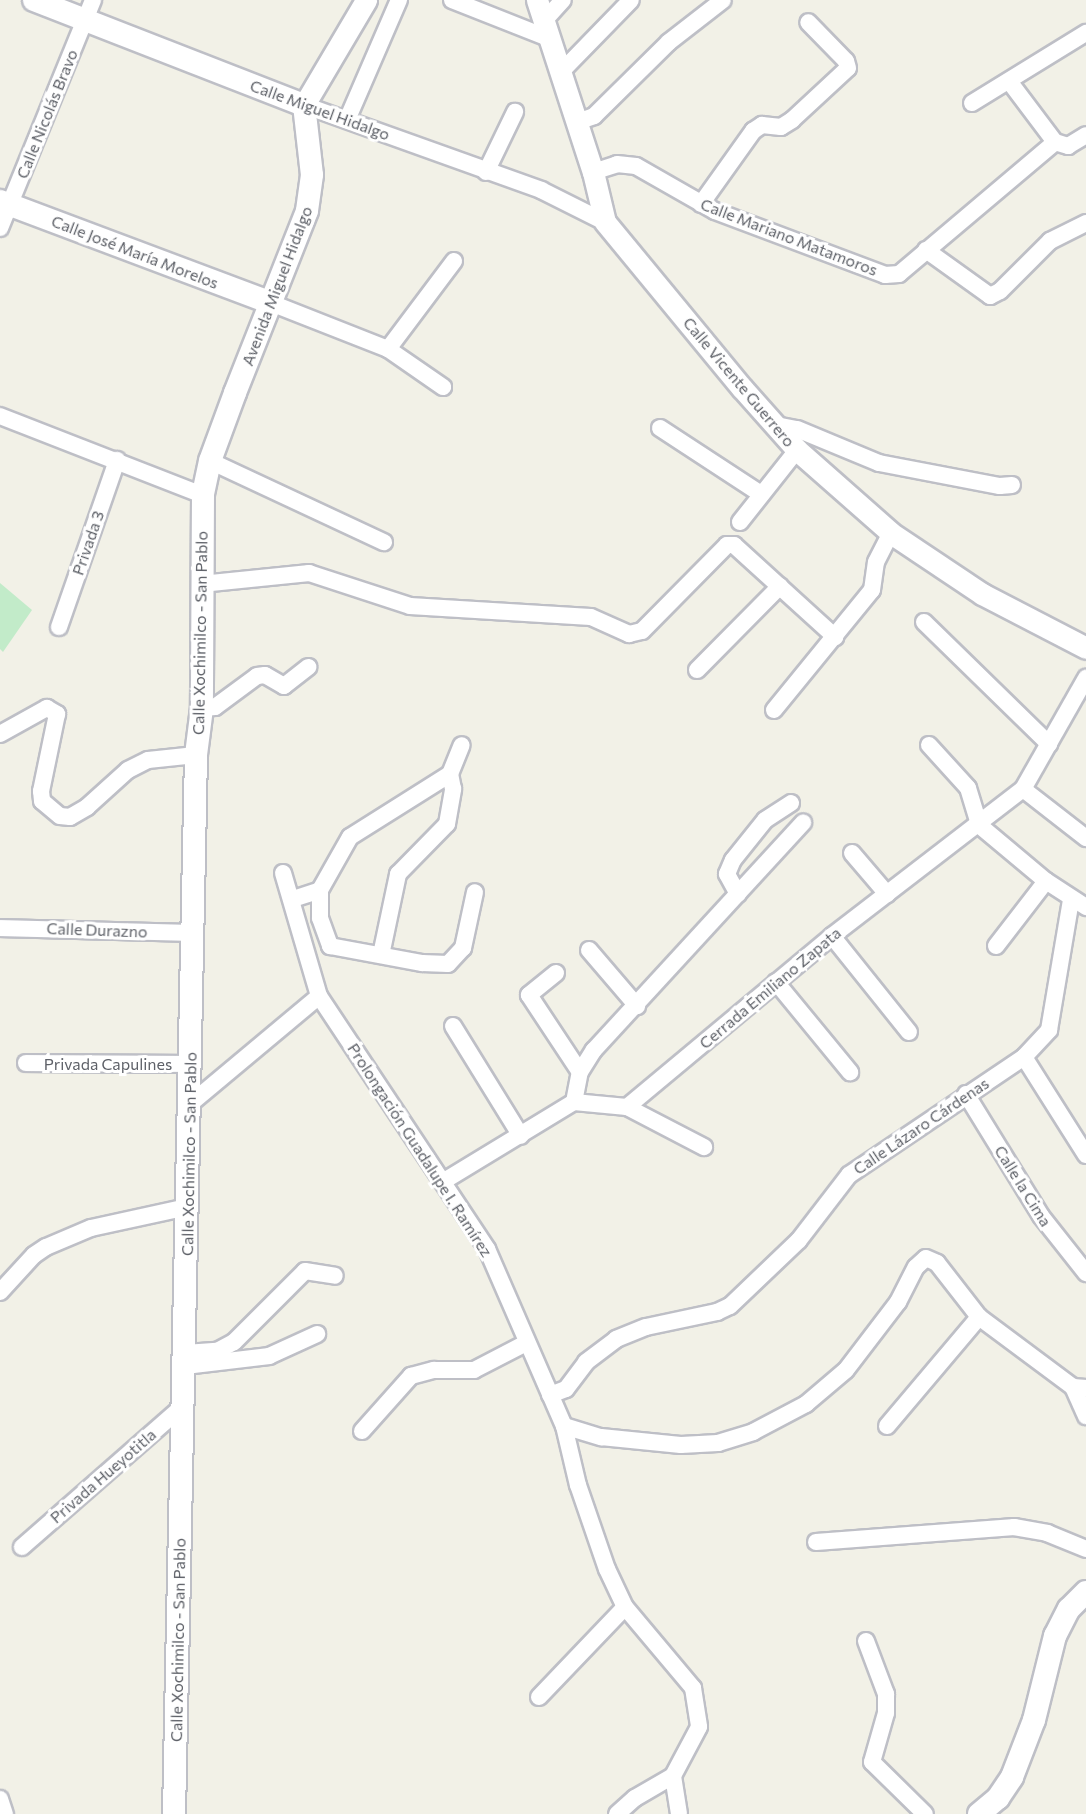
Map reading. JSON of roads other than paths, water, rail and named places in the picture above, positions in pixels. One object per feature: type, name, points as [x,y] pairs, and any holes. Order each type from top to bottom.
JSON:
[{"type":"main road","name":"Calle Miguel Hidalgo","points":[[34,0],[90,10],[304,105]]},
{"type":"main road","name":"Avenida Miguel Hidalgo","points":[[203,495],[210,461],[312,196],[304,105]]},
{"type":"main road","name":"Calle José María Morelos","points":[[5,203],[271,303]]},
{"type":"main road","name":"Calle Xochimilco - San Pablo","points":[[174,1814],[190,1064],[195,933],[196,755],[202,708],[203,495]]},
{"type":"main road","points":[[978,1814],[998,1798],[1016,1768],[1034,1720],[1055,1636],[1070,1610],[1086,1592]]},
{"type":"street","points":[[304,105],[366,0]]},
{"type":"street","points":[[346,120],[399,0]]},
{"type":"street","points":[[452,0],[546,30],[563,0]]},
{"type":"street","name":"Calle Vicente Guerrero","points":[[537,0],[593,172],[605,222],[797,450],[891,533],[982,594],[1086,648]]},
{"type":"street","points":[[561,72],[631,0]]},
{"type":"street","points":[[577,122],[594,116],[669,42],[723,0]]},
{"type":"street","name":"Calle Nicolás Bravo","points":[[0,228],[5,203],[90,10]]},
{"type":"street","points":[[701,204],[753,131],[762,125],[781,127],[792,120],[848,68],[846,61],[808,22]]},
{"type":"street","points":[[972,103],[1086,33]]},
{"type":"street","points":[[1009,81],[1055,142],[1068,146],[1086,135]]},
{"type":"street","name":"Calle Miguel Hidalgo","points":[[304,105],[541,190],[605,222]]},
{"type":"street","points":[[486,172],[515,112]]},
{"type":"street","name":"Calle Mariano Matamoros","points":[[593,172],[617,164],[636,166],[701,204],[885,274],[899,274],[1055,142]]},
{"type":"street","points":[[926,250],[990,296],[1000,291],[1050,241],[1085,221]]},
{"type":"street","points":[[388,349],[454,261]]},
{"type":"street","points":[[271,303],[388,349],[443,387]]},
{"type":"street","points":[[0,416],[203,495]]},
{"type":"street","points":[[776,425],[796,429],[879,463],[993,485],[1012,485]]},
{"type":"street","points":[[660,428],[761,494]]},
{"type":"street","points":[[740,522],[797,450]]},
{"type":"street","name":"Privada 3","points":[[59,627],[117,460]]},
{"type":"street","points":[[210,461],[384,542]]},
{"type":"street","points":[[774,710],[835,637],[876,582],[876,562],[891,533]]},
{"type":"street","points":[[201,584],[309,573],[410,606],[591,617],[629,634],[642,631],[728,545],[741,550],[835,637]]},
{"type":"street","points":[[698,670],[780,586]]},
{"type":"street","points":[[924,622],[1049,744]]},
{"type":"street","points":[[202,708],[215,707],[257,676],[265,675],[284,686],[308,668]]},
{"type":"street","points":[[1086,678],[1023,789],[1086,838]]},
{"type":"street","points":[[0,734],[47,708],[57,714],[41,791],[42,801],[60,816],[70,817],[87,807],[128,770],[148,760],[196,755]]},
{"type":"street","points":[[381,956],[398,874],[447,824],[453,789],[450,774],[462,745]]},
{"type":"street","points":[[928,745],[968,788],[980,825],[1046,881],[1078,903]]},
{"type":"street","points":[[450,774],[350,837],[320,890],[320,918],[330,946],[422,963],[448,964],[463,948],[475,892]]},
{"type":"street","name":"Cerrada Emiliano Zapata","points":[[627,1107],[832,936],[955,838],[980,825],[1023,789]]},
{"type":"street","points":[[738,894],[727,874],[734,860],[765,820],[791,803]]},
{"type":"street","points":[[574,1102],[580,1072],[594,1050],[637,1006],[803,823]]},
{"type":"street","points":[[852,853],[887,894]]},
{"type":"street","name":"Prolongación Guadalupe I. Ramírez","points":[[283,873],[293,899],[319,996],[487,1249],[564,1426],[578,1485],[625,1607],[693,1688],[699,1727],[673,1776]]},
{"type":"street","points":[[996,946],[1046,881]]},
{"type":"street","points":[[293,899],[320,890]]},
{"type":"street","name":"Calle Lázaro Cárdenas","points":[[550,1395],[566,1389],[586,1362],[616,1339],[646,1327],[717,1312],[730,1306],[799,1240],[849,1175],[1024,1057],[1049,1030],[1078,903]]},
{"type":"street","name":"Calle Durazno","points":[[0,927],[195,933]]},
{"type":"street","points":[[832,936],[909,1032]]},
{"type":"street","points":[[589,950],[637,1006]]},
{"type":"street","points":[[556,973],[529,995],[580,1072]]},
{"type":"street","points":[[776,982],[850,1072]]},
{"type":"street","points":[[190,1104],[319,996]]},
{"type":"street","points":[[453,1026],[521,1136]]},
{"type":"street","points":[[1024,1057],[1086,1155]]},
{"type":"street","name":"Privada Capulines","points":[[26,1063],[190,1064]]},
{"type":"street","name":"Calle la Cima","points":[[966,1094],[1041,1216],[1086,1273]]},
{"type":"street","points":[[444,1181],[574,1102],[627,1107],[704,1147]]},
{"type":"street","points":[[0,1292],[34,1255],[46,1247],[92,1228],[187,1207]]},
{"type":"street","points":[[564,1426],[601,1437],[681,1445],[718,1443],[753,1432],[806,1404],[846,1370],[897,1302],[916,1267],[926,1258],[937,1263],[979,1317],[1080,1388],[1086,1416]]},
{"type":"street","points":[[185,1360],[216,1351],[234,1342],[305,1271],[335,1276]]},
{"type":"street","points":[[887,1426],[979,1317]]},
{"type":"street","points":[[185,1360],[269,1356],[317,1334]]},
{"type":"street","points":[[362,1431],[411,1376],[434,1370],[474,1370],[526,1343]]},
{"type":"street","name":"Privada Hueyotitla","points":[[22,1547],[184,1405]]},
{"type":"street","points":[[816,1542],[1014,1527],[1047,1533],[1086,1549]]},
{"type":"street","points":[[539,1697],[625,1607]]},
{"type":"street","points":[[866,1641],[886,1694],[886,1713],[872,1762],[925,1814]]},
{"type":"street","points":[[617,1814],[635,1798],[673,1776],[679,1814]]},
{"type":"street","points":[[0,1799],[5,1814]]}]
